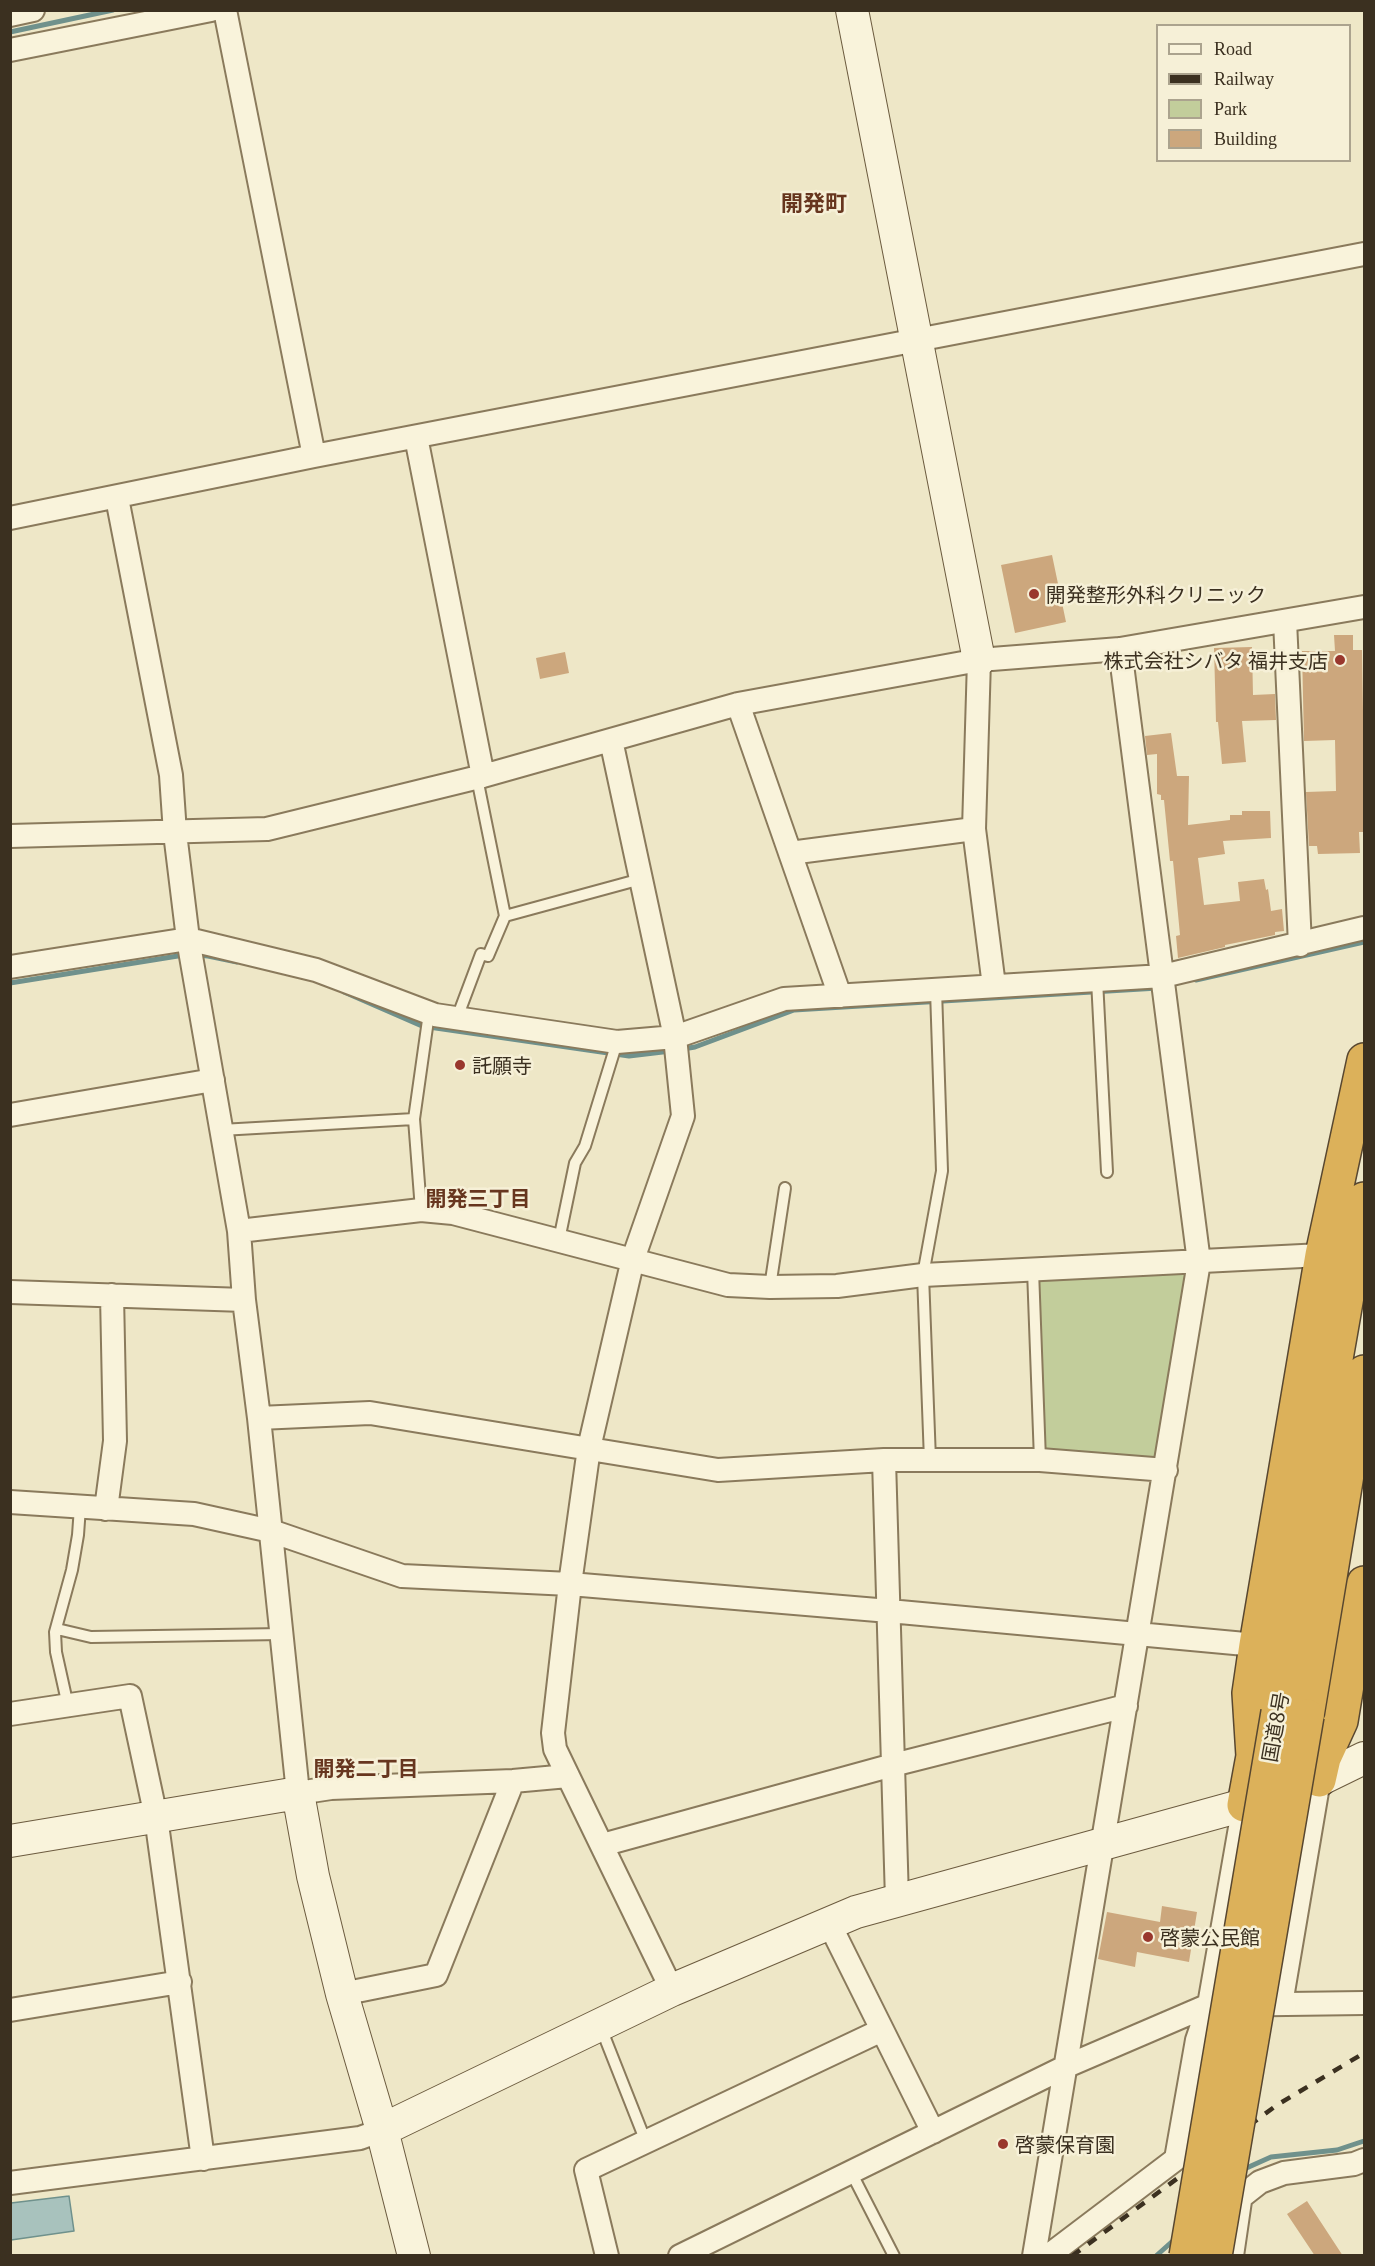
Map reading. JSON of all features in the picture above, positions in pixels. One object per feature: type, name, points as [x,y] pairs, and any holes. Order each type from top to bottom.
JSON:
[{"type":"highway","points":[[1244,1805],[1253,1756],[1249,1693],[1256,1646],[1304,1432],[1322,1255],[1365,1060]]},
{"type":"highway","name":"国道8号","points":[[1215,2256],[1292,1714],[1337,1353],[1365,1199]]},
{"type":"highway","name":"国道8号","points":[[1186,2256],[1292,1714],[1365,1372]]},
{"type":"highway","points":[[1319,1780],[1324,1758],[1341,1721],[1365,1583]]},
{"type":"street","points":[[10,15],[33,10]]},
{"type":"street","points":[[10,50],[211,10]]},
{"type":"street","points":[[225,10],[314,456]]},
{"type":"street","points":[[852,10],[979,660],[974,829],[994,986]]},
{"type":"street","points":[[10,518],[314,456],[1365,254]]},
{"type":"street","points":[[416,437],[480,777]]},
{"type":"street","points":[[117,498],[171,775],[175,833],[188,939],[239,1231],[244,1300],[259,1418],[298,1793],[313,1876],[342,1994],[382,2130],[414,2256]]},
{"type":"street","points":[[10,836],[267,829],[480,777],[738,704],[979,660],[1120,649],[1365,607]]},
{"type":"street","points":[[1284,621],[1300,945]]},
{"type":"street","points":[[1034,2256],[1199,1262],[1120,649]]},
{"type":"street","points":[[738,704],[840,996]]},
{"type":"street","points":[[611,740],[675,1037],[683,1116],[633,1259],[589,1448],[570,1584],[553,1733],[555,1749],[672,1990]]},
{"type":"street","points":[[790,853],[974,829]]},
{"type":"street","points":[[10,967],[188,939],[316,970],[429,1013],[617,1042],[675,1037],[784,999],[1163,976],[1365,928]]},
{"type":"street","points":[[10,1115],[213,1080]]},
{"type":"street","points":[[239,1231],[421,1210],[453,1213],[728,1285],[770,1287],[837,1286],[923,1275],[1322,1255]]},
{"type":"street","points":[[10,1292],[244,1300]]},
{"type":"street","points":[[106,1509],[115,1440],[112,1295]]},
{"type":"street","points":[[259,1418],[370,1413],[718,1470],[884,1460],[1040,1460],[1166,1470]]},
{"type":"street","points":[[884,1460],[897,1900]]},
{"type":"street","points":[[10,1502],[194,1514],[271,1531],[402,1576],[570,1584],[889,1611],[1256,1646]]},
{"type":"street","points":[[10,1714],[130,1696],[156,1817],[203,2159]]},
{"type":"street","points":[[602,1845],[893,1765],[1126,1706]]},
{"type":"street","points":[[10,2183],[360,2138],[382,2130],[672,1990],[856,1912],[1103,1846],[1244,1805],[1319,1780],[1365,1758]]},
{"type":"street","points":[[10,1841],[331,1788],[513,1781],[568,1776]]},
{"type":"street","points":[[1281,2004],[1319,1780]]},
{"type":"street","points":[[342,1994],[436,1975],[513,1781]]},
{"type":"street","points":[[1048,2256],[1176,2158],[1197,2040],[1209,2005],[1244,1805]]},
{"type":"street","points":[[830,1923],[933,2132]]},
{"type":"street","points":[[10,2010],[180,1982]]},
{"type":"street","points":[[680,2256],[1067,2066],[1209,2005],[1365,2004]]},
{"type":"street","points":[[608,2256],[586,2170],[882,2030]]},
{"type":"street","points":[[1168,2256],[1260,2182],[1284,2173],[1354,2164],[1365,2160]]},
{"type":"street","points":[[1232,2256],[1241,2197]]},
{"type":"lane","points":[[457,1018],[481,954],[488,956],[506,916],[480,777]]},
{"type":"lane","points":[[506,916],[641,879]]},
{"type":"lane","points":[[1097,980],[1107,1172]]},
{"type":"lane","points":[[930,1460],[923,1275],[942,1171],[936,990]]},
{"type":"lane","points":[[421,1210],[414,1119],[429,1013]]},
{"type":"lane","points":[[559,1240],[575,1163],[585,1146],[617,1042]]},
{"type":"lane","points":[[222,1130],[414,1119]]},
{"type":"lane","points":[[770,1287],[785,1188]]},
{"type":"lane","points":[[1033,1270],[1040,1460]]},
{"type":"lane","points":[[68,1706],[56,1652],[57,1629],[72,1570],[80,1507]]},
{"type":"lane","points":[[57,1629],[91,1637],[282,1634]]},
{"type":"lane","points":[[600,2025],[646,2142]]},
{"type":"lane","points":[[851,2172],[894,2256]]},
{"type":"green space","points":[[1193,1262],[1166,1470],[1040,1460],[1037,1270]]},
{"type":"water","points":[[69,2196],[74,2231],[11,2240],[11,2203]]},
{"type":"building","name":"開発整形外科クリニック","points":[[1052,555],[1066,622],[1015,633],[1001,565]]},
{"type":"building","points":[[1334,635],[1353,635],[1353,650],[1362,650],[1365,832],[1359,832],[1360,853],[1318,854],[1317,846],[1309,846],[1306,792],[1336,791],[1335,740],[1304,741],[1302,651],[1335,651]]},
{"type":"building","points":[[1252,647],[1253,695],[1275,694],[1276,720],[1242,721],[1246,762],[1222,764],[1218,722],[1216,722],[1214,648]]},
{"type":"building","points":[[565,652],[569,673],[540,679],[536,658]]},
{"type":"building","points":[[1171,733],[1177,776],[1189,776],[1188,825],[1230,820],[1230,815],[1242,815],[1242,811],[1270,811],[1271,838],[1223,841],[1225,854],[1198,858],[1204,905],[1240,901],[1238,882],[1264,879],[1271,911],[1282,909],[1284,931],[1178,958],[1176,936],[1180,935],[1164,800],[1161,800],[1161,795],[1157,794],[1157,754],[1147,755],[1145,736]]},
{"type":"building","name":"啓蒙公民館","points":[[1162,1906],[1197,1912],[1189,1962],[1137,1952],[1135,1967],[1098,1959],[1107,1912],[1160,1922]]},
{"type":"building","points":[[1307,2201],[1343,2256],[1315,2256],[1287,2214]]},
{"type":"waterway","points":[[10,32],[113,10]]},
{"type":"waterway","points":[[1196,980],[1364,942]]},
{"type":"waterway","points":[[10,983],[184,955]]},
{"type":"waterway","points":[[197,955],[237,962]]},
{"type":"waterway","points":[[683,1049],[695,1047],[794,1010],[1158,988]]},
{"type":"waterway","points":[[344,992],[422,1026],[629,1056],[671,1051]]},
{"type":"waterway","points":[[1242,2170],[1271,2157],[1337,2150],[1364,2141]]},
{"type":"waterway","points":[[1156,2256],[1175,2239]]},
{"type":"railway","points":[[1072,2256],[1277,2105],[1364,2053]]},
{"type":"place","name":"開発整形外科クリニック","points":[[1034,594]]},
{"type":"place","name":"株式会社シバタ 福井支店","points":[[1340,660]]},
{"type":"place","name":"託願寺","points":[[460,1065]]},
{"type":"place","name":"啓蒙公民館","points":[[1148,1937]]},
{"type":"place","name":"啓蒙保育園","points":[[1003,2144]]},
{"type":"district","name":"開発町","points":[[814,203]]},
{"type":"district","name":"開発三丁目","points":[[478,1198]]},
{"type":"district","name":"開発二丁目","points":[[366,1768]]}]
